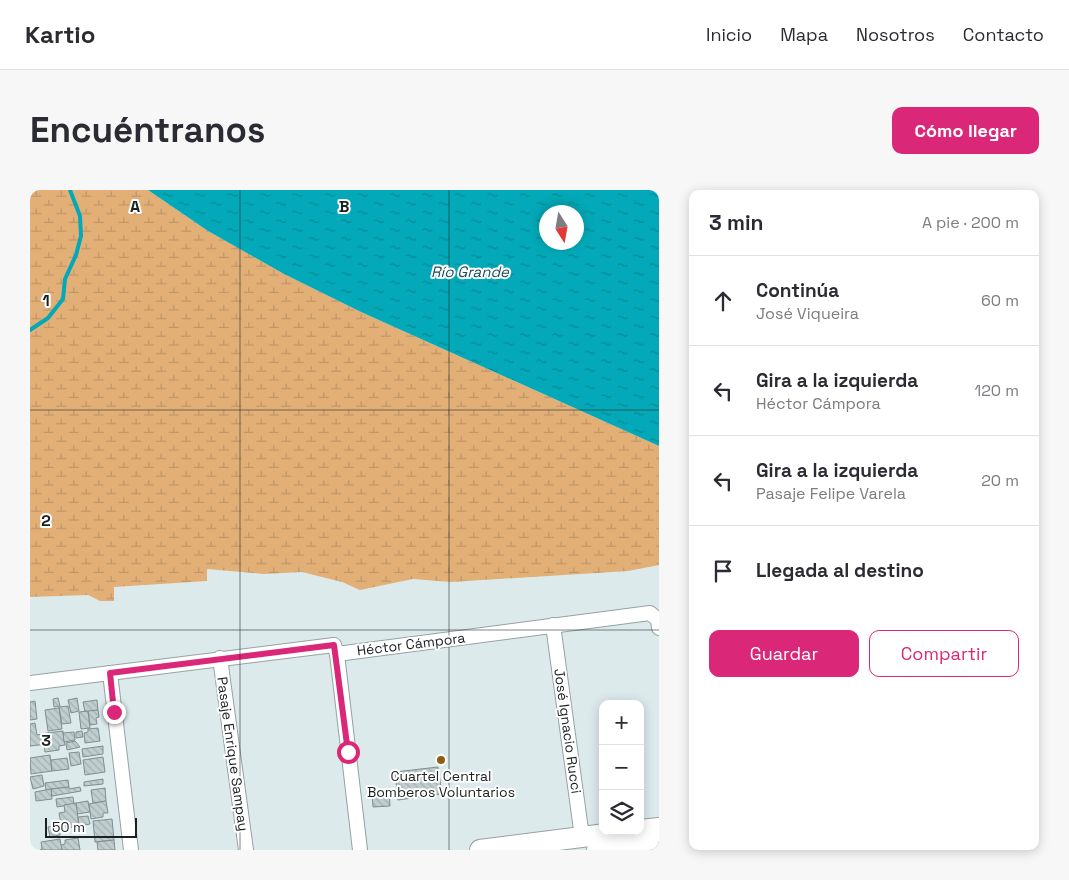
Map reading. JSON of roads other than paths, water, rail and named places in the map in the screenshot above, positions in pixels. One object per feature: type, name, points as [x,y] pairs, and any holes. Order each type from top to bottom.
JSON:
[{"type":"main road","points":[[644,830],[659,828]]},
{"type":"main road","points":[[589,843],[616,835]]},
{"type":"main road","points":[[480,850],[589,843],[659,842]]},
{"type":"street","name":"Héctor Cámpora","points":[[30,683],[334,645],[337,654],[650,613],[658,620],[659,628]]},
{"type":"street","name":"José Ignacio Rucci","points":[[553,625],[589,843]]},
{"type":"street","points":[[337,654],[360,850]]},
{"type":"street","name":"Pasaje Enrique Sampay","points":[[220,658],[246,850]]},
{"type":"street","points":[[110,673],[130,850]]},
{"type":"water","name":"Río Grande","points":[[148,190],[659,190],[659,446],[361,312],[284,274],[208,231]]},
{"type":"waterway","points":[[30,330],[48,318],[63,299],[65,279],[76,255],[81,236],[80,216],[70,190]]},
{"type":"place","name":"Cuartel Central Bomberos Voluntarios","points":[[441,760]]}]
